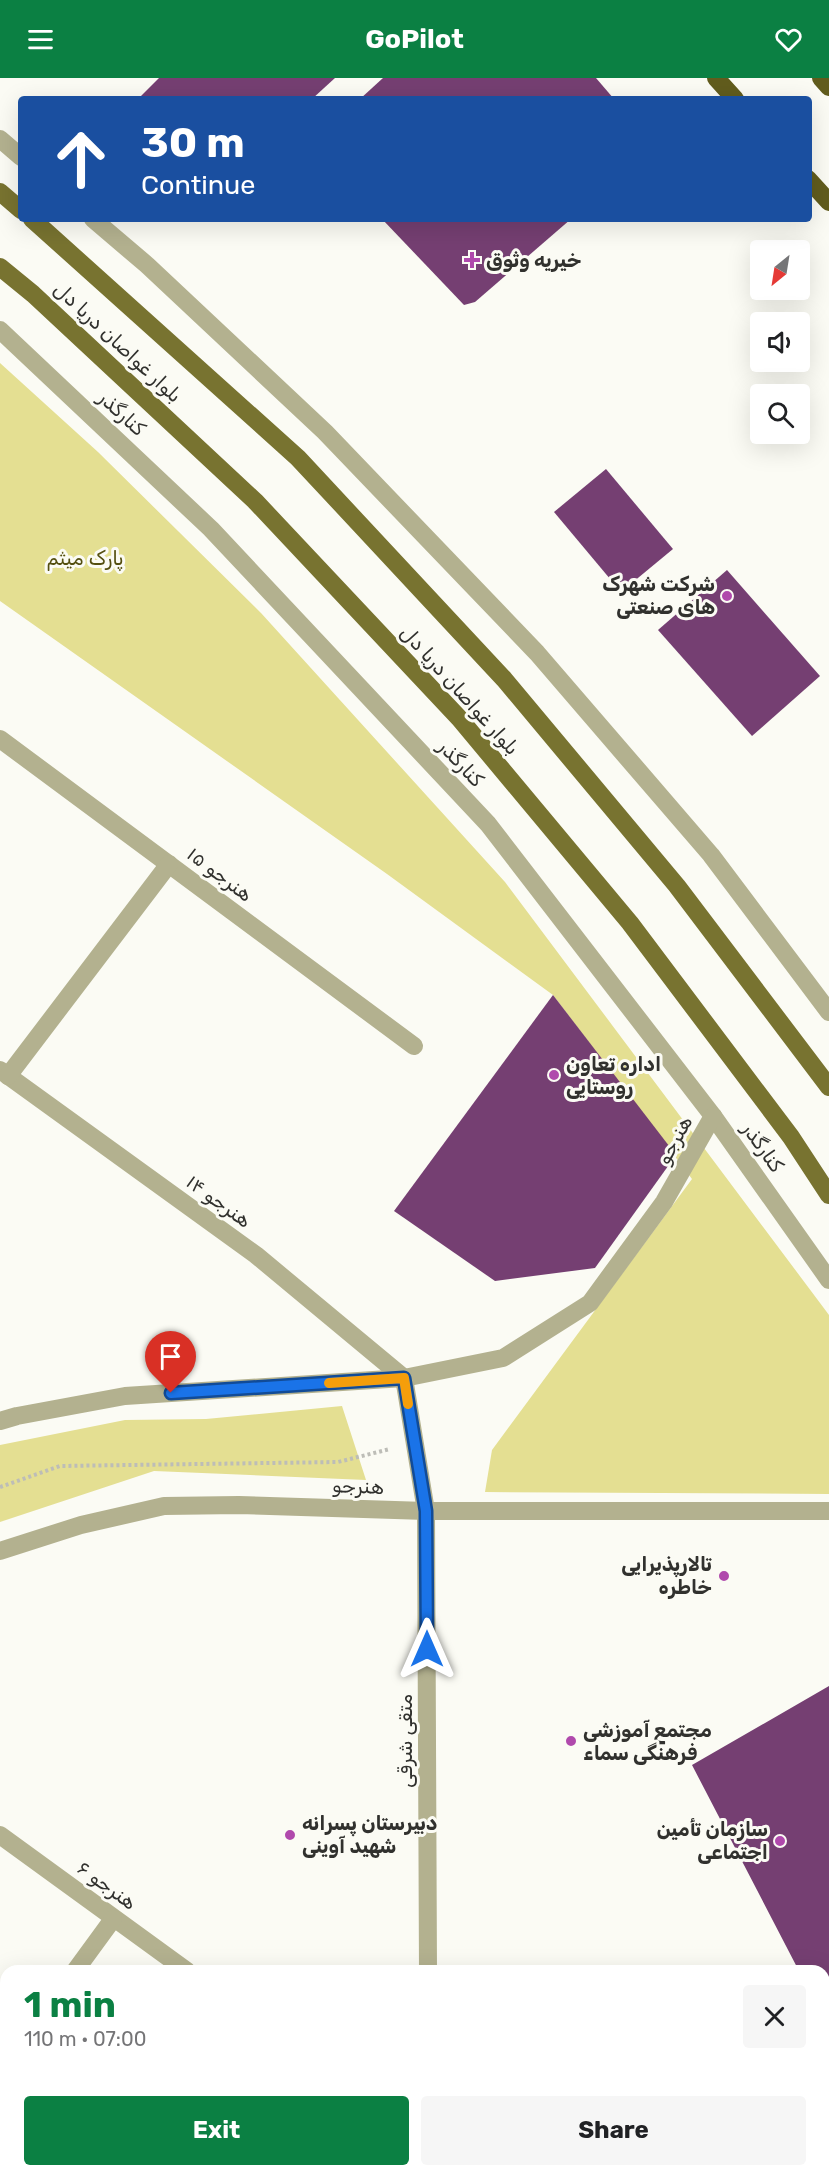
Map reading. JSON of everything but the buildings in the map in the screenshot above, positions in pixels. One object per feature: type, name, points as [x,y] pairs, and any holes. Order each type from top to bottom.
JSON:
[{"type":"highway","points":[[716,78],[732,96]]},
{"type":"highway","points":[[821,78],[829,87]]},
{"type":"highway","points":[[812,183],[829,202]]},
{"type":"main road","points":[[0,192],[18,207]]},
{"type":"main road","name":"بلوار غواصان دریا دل","points":[[35,222],[298,458],[504,679],[677,886],[829,1087]]},
{"type":"main road","name":"بلوار غواصان دریا دل","points":[[0,267],[33,294],[255,501],[459,718],[630,923],[791,1137],[829,1195]]},
{"type":"street","points":[[0,139],[18,154]]},
{"type":"street","points":[[97,222],[147,265],[325,432],[537,653],[711,855],[829,1012]]},
{"type":"street","name":"کنارگذر","points":[[0,330],[211,529],[488,824],[713,1116],[829,1280]]},
{"type":"street","name":"هنرجو ۱۵","points":[[0,739],[414,1046]]},
{"type":"street","points":[[4,1073],[169,864]]},
{"type":"street","name":"هنرجو ۱۴","points":[[4,1073],[256,1255],[404,1378]]},
{"type":"street","name":"هنرجو","points":[[9,1419],[125,1396],[404,1378],[503,1358],[590,1303],[664,1202],[713,1116]]},
{"type":"street","name":"متقی شرقی","points":[[404,1378],[426,1511],[428,1965]]},
{"type":"street","points":[[0,1404],[9,1419]]},
{"type":"street","name":"هنرجو","points":[[0,1551],[81,1525],[164,1506],[239,1505],[426,1511],[829,1511]]},
{"type":"street","name":"هنرجو ۶","points":[[0,1835],[180,1965]]},
{"type":"street","points":[[79,1965],[113,1918]]},
{"type":"path","points":[[0,1487],[60,1466],[339,1462],[415,1443]]},
{"type":"green space","name":"پارک میثم","points":[[0,363],[98,452],[261,613],[505,882],[829,1315],[829,1494],[485,1492],[492,1450],[692,1179],[553,995],[387,874],[0,601]]},
{"type":"green space","points":[[342,1406],[366,1480],[154,1471],[0,1522],[0,1445],[125,1420],[206,1419]]},
{"type":"slow traffic","points":[[329,1383],[404,1378],[408,1404]]},
{"type":"place","name":"خیریه وثوق","points":[[472,260]]},
{"type":"place","name":"شرکت شهرک های صنعتی","points":[[727,596]]},
{"type":"place","name":"اداره تعاون روستایی","points":[[554,1075]]},
{"type":"place","name":"تالارپذیرایی خاطره","points":[[724,1576]]},
{"type":"place","name":"مجتمع آموزشی فرهنگی سماء","points":[[571,1741]]},
{"type":"place","name":"دبیرستان پسرانه شهید آوینی","points":[[290,1835]]},
{"type":"place","name":"سازمان تأمین اجتماعی","points":[[780,1841]]},
{"type":"route","points":[[171,1393],[404,1378],[426,1511],[427,1649]]}]
